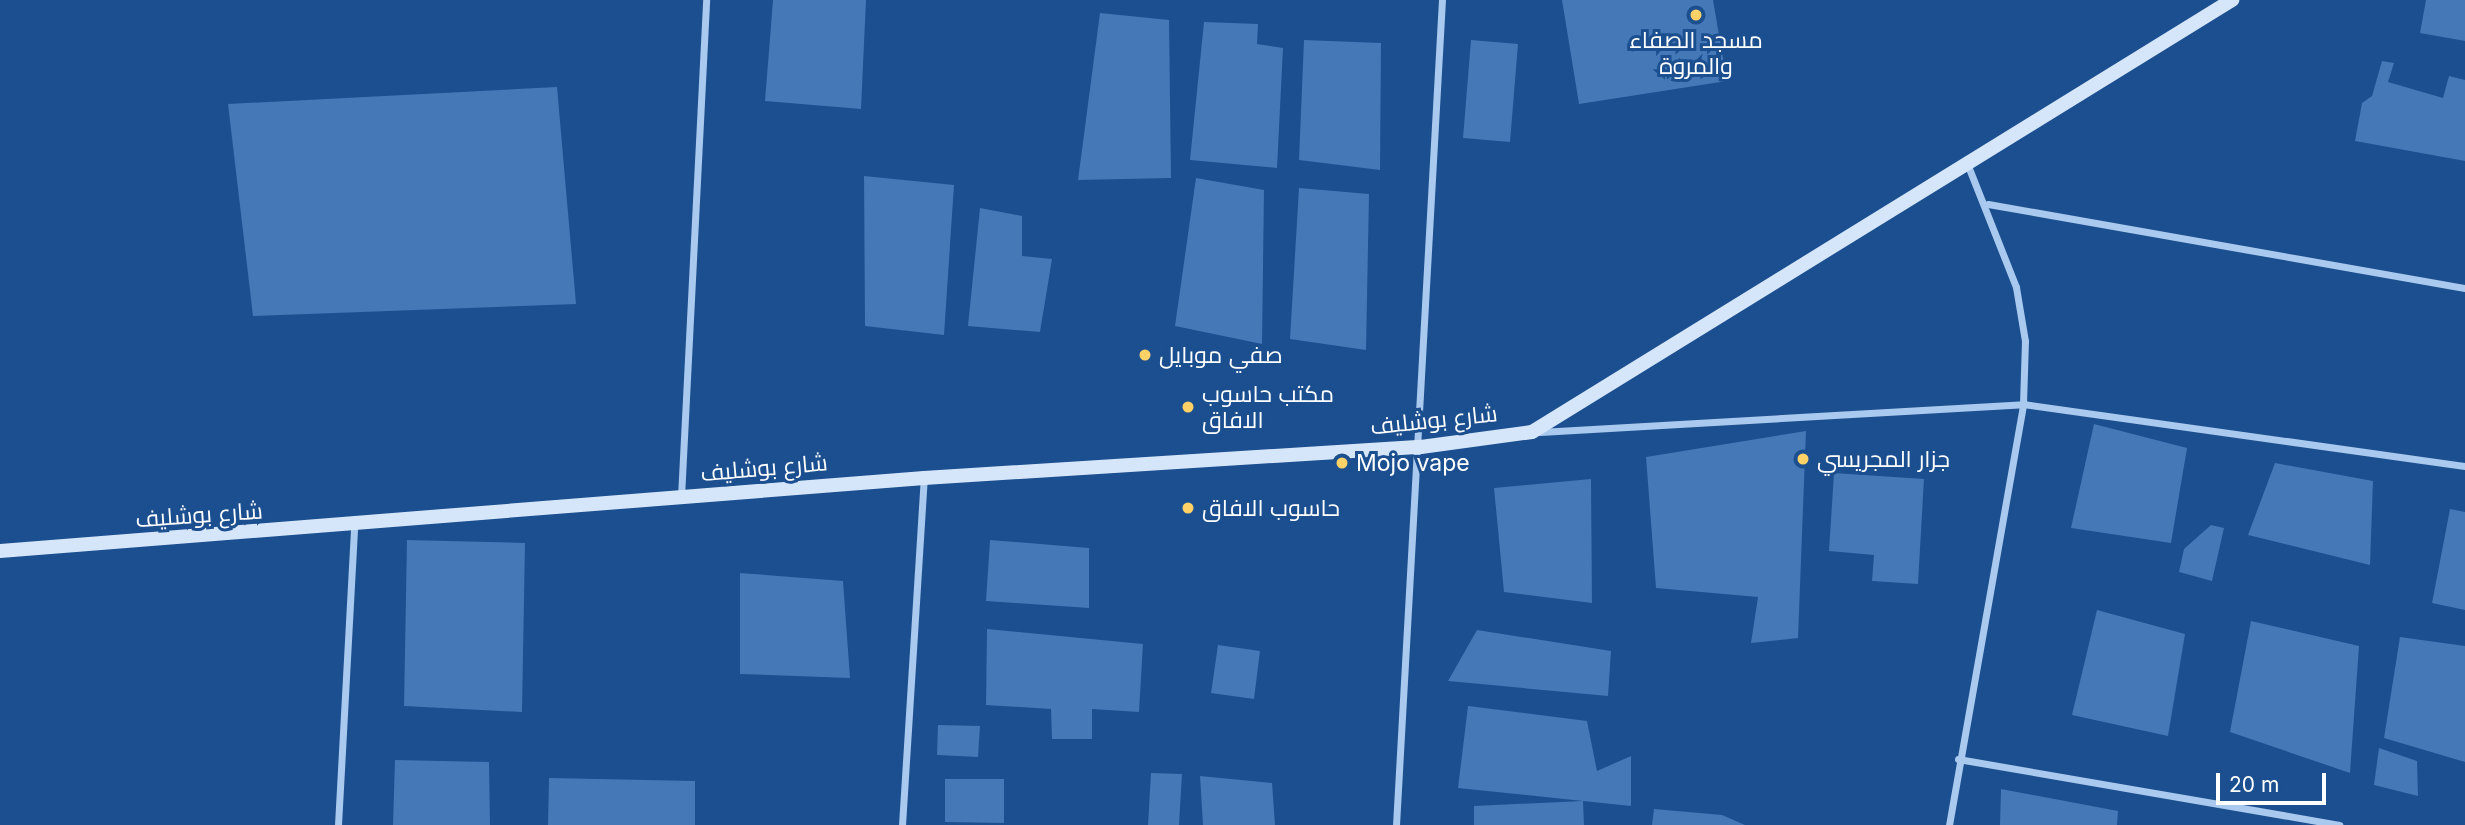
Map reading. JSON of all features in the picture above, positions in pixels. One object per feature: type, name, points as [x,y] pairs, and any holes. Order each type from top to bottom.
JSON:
[{"type":"street","points":[[681,498],[706,0]]},
{"type":"street","points":[[1396,825],[1421,447],[1442,0]]},
{"type":"street","points":[[1532,432],[2221,3]]},
{"type":"street","points":[[1949,825],[1958,759],[2023,404],[2025,341],[2016,287],[1988,204],[1967,163]]},
{"type":"street","points":[[1988,204],[2465,288]]},
{"type":"street","points":[[1532,432],[2023,404],[2465,466]]},
{"type":"street","name":"شارع بوشليف","points":[[0,551],[354,527],[924,478],[1421,447],[1532,432]]},
{"type":"street","points":[[902,825],[924,478]]},
{"type":"street","points":[[338,825],[354,527]]},
{"type":"street","points":[[1958,759],[2339,825]]},
{"type":"building","points":[[773,0],[866,0],[861,109],[765,101]]},
{"type":"building","points":[[1562,0],[1713,0],[1727,81],[1579,104]]},
{"type":"building","points":[[2426,0],[2465,0],[2465,41],[2420,33]]},
{"type":"building","points":[[1100,13],[1169,20],[1171,178],[1078,180]]},
{"type":"building","points":[[1204,22],[1258,24],[1257,44],[1283,48],[1277,168],[1190,160]]},
{"type":"building","points":[[1304,40],[1381,43],[1380,170],[1299,160]]},
{"type":"building","points":[[1471,40],[1518,44],[1510,142],[1463,138]]},
{"type":"building","points":[[2382,61],[2394,63],[2388,82],[2443,98],[2449,76],[2465,80],[2465,161],[2355,141],[2362,103],[2372,96]]},
{"type":"building","points":[[557,87],[576,304],[253,316],[228,104]]},
{"type":"building","points":[[864,176],[954,185],[944,335],[865,326]]},
{"type":"building","points":[[1196,178],[1264,190],[1262,344],[1175,326]]},
{"type":"building","points":[[1299,188],[1369,194],[1366,350],[1290,339]]},
{"type":"building","points":[[980,208],[1022,216],[1022,256],[1052,259],[1040,332],[968,326]]},
{"type":"building","points":[[2094,424],[2187,448],[2171,543],[2071,528]]},
{"type":"building","points":[[1806,431],[1798,638],[1751,643],[1758,597],[1656,588],[1646,457]]},
{"type":"building","points":[[2275,463],[2373,481],[2370,565],[2248,535]]},
{"type":"building","points":[[1834,473],[1924,479],[1918,584],[1872,581],[1874,555],[1829,551]]},
{"type":"building","points":[[1591,479],[1592,603],[1504,592],[1494,488]]},
{"type":"building","points":[[2450,509],[2465,512],[2465,610],[2432,603]]},
{"type":"building","points":[[2211,525],[2224,528],[2212,581],[2179,572],[2184,549]]},
{"type":"building","points":[[407,540],[525,543],[522,712],[404,706]]},
{"type":"building","points":[[990,540],[1089,548],[1089,608],[986,601]]},
{"type":"building","points":[[740,573],[843,581],[850,678],[740,674]]},
{"type":"building","points":[[2097,610],[2185,634],[2168,736],[2072,715]]},
{"type":"building","points":[[2251,621],[2359,646],[2350,773],[2230,732]]},
{"type":"building","points":[[987,629],[1143,644],[1139,712],[1092,709],[1092,739],[1052,739],[1051,709],[986,705]]},
{"type":"building","points":[[1477,630],[1611,651],[1608,696],[1448,681]]},
{"type":"building","points":[[2400,637],[2465,646],[2465,762],[2384,738]]},
{"type":"building","points":[[1218,645],[1260,651],[1254,699],[1211,693]]},
{"type":"building","points":[[1468,706],[1587,721],[1597,771],[1631,756],[1631,806],[1458,788]]},
{"type":"building","points":[[938,725],[980,726],[978,757],[937,755]]},
{"type":"building","points":[[2379,748],[2417,761],[2418,796],[2374,785]]},
{"type":"building","points":[[395,760],[489,762],[490,825],[393,825]]},
{"type":"building","points":[[1151,773],[1182,774],[1179,825],[1148,825]]},
{"type":"building","points":[[1200,776],[1272,783],[1275,825],[1203,825]]},
{"type":"building","points":[[549,778],[695,781],[695,825],[548,825]]},
{"type":"building","points":[[945,779],[1004,779],[1004,823],[945,822]]},
{"type":"building","points":[[2001,789],[2118,811],[2117,825],[2000,825]]},
{"type":"building","points":[[1583,801],[1584,825],[1474,825],[1474,806]]},
{"type":"building","points":[[1654,809],[1722,815],[1745,825],[1652,825]]},
{"type":"place","name":"مسجد الصفاء والمروة","points":[[1696,15]]},
{"type":"place","name":"صفي موبايل","points":[[1145,355]]},
{"type":"place","name":"مكتب حاسوب الافاق","points":[[1188,407]]},
{"type":"place","name":"جزار المجريسي","points":[[1803,459]]},
{"type":"place","name":"Mojo vape","points":[[1342,463]]},
{"type":"place","name":"حاسوب الافاق","points":[[1188,508]]}]
